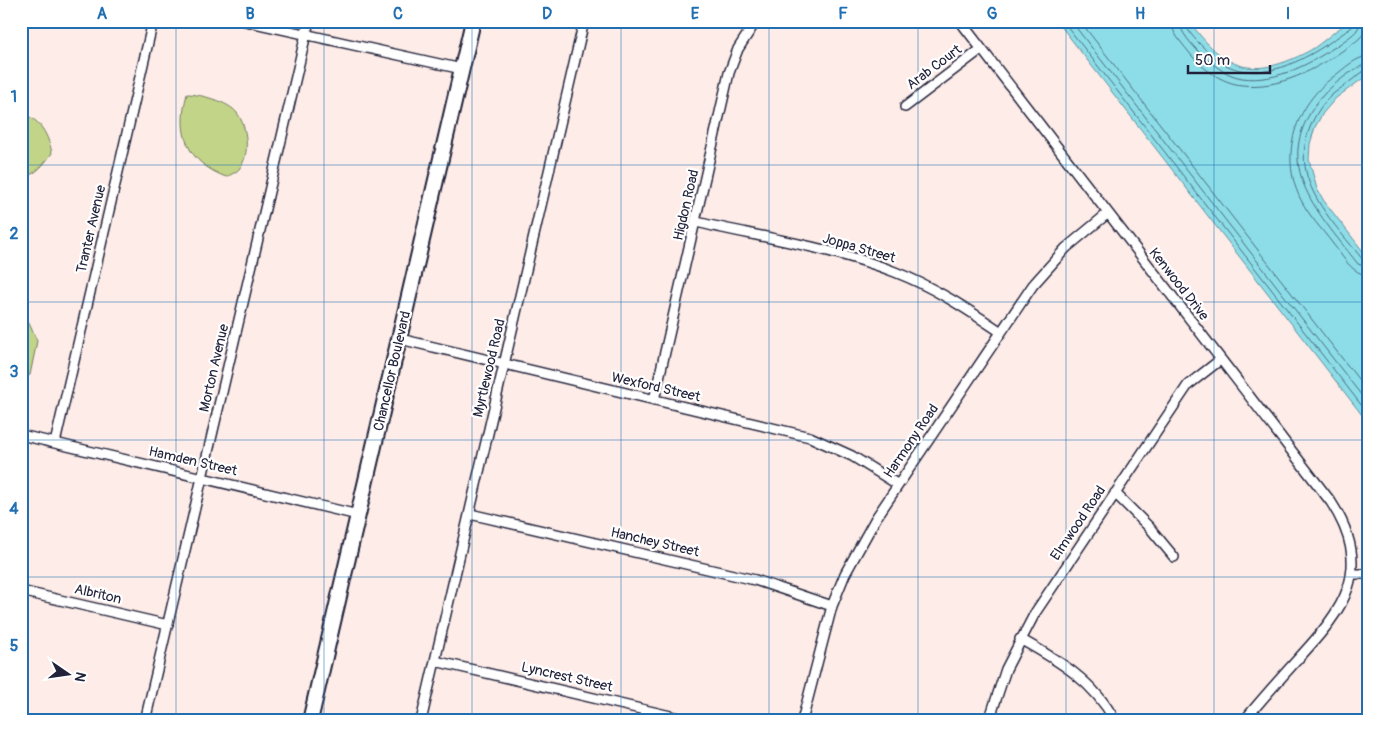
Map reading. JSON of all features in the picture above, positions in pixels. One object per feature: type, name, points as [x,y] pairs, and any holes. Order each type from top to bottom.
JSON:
[{"type":"street","name":"Tranter Avenue","points":[[55,443],[154,21]]},
{"type":"street","points":[[245,21],[462,69]]},
{"type":"street","name":"Morton Avenue","points":[[145,721],[309,21]]},
{"type":"street","name":"Chancellor Boulevard","points":[[310,721],[473,21]]},
{"type":"street","name":"Myrtlewood Road","points":[[421,721],[584,21]]},
{"type":"street","name":"Higdon Road","points":[[654,400],[729,73],[738,49],[756,21]]},
{"type":"street","name":"Kenwood Drive","points":[[960,21],[980,50],[1337,512],[1347,535],[1352,574],[1345,599],[1333,620],[1244,721]]},
{"type":"street","name":"Arab Court","points":[[905,107],[980,50]]},
{"type":"street","name":"Harmony Road","points":[[802,721],[832,606],[857,549],[897,484],[1052,261],[1107,214]]},
{"type":"street","name":"Joppa Street","points":[[696,222],[852,258],[894,272],[948,297],[1001,332]]},
{"type":"street","name":"Wexford Street","points":[[400,339],[826,442],[897,484]]},
{"type":"street","name":"Elmwood Road","points":[[989,721],[1006,670],[1020,639],[1188,385],[1220,360]]},
{"type":"street","name":"Hamden Street","points":[[21,435],[358,515]]},
{"type":"street","points":[[1115,493],[1150,528],[1174,557]]},
{"type":"street","name":"Hanchey Street","points":[[470,514],[756,580],[832,606]]},
{"type":"street","points":[[1352,574],[1369,574]]},
{"type":"street","name":"Albriton","points":[[21,591],[168,625]]},
{"type":"street","points":[[1020,639],[1053,657],[1073,671],[1100,698],[1115,721]]},
{"type":"street","name":"Lyncrest Street","points":[[435,661],[692,721]]},
{"type":"green space","points":[[187,94],[199,95],[228,105],[237,113],[243,125],[246,149],[243,163],[239,169],[226,177],[202,163],[188,145],[184,134],[183,122]]},
{"type":"green space","points":[[21,115],[28,116],[38,124],[49,141],[52,153],[35,172],[21,177]]},
{"type":"green space","points":[[21,320],[28,321],[37,341],[30,375],[21,380]]},
{"type":"water","points":[[1057,21],[1189,21],[1215,51],[1241,66],[1255,68],[1271,66],[1309,51],[1348,23],[1369,21],[1369,74],[1336,98],[1323,113],[1315,127],[1310,144],[1309,160],[1317,189],[1324,201],[1369,259],[1369,424]]}]
